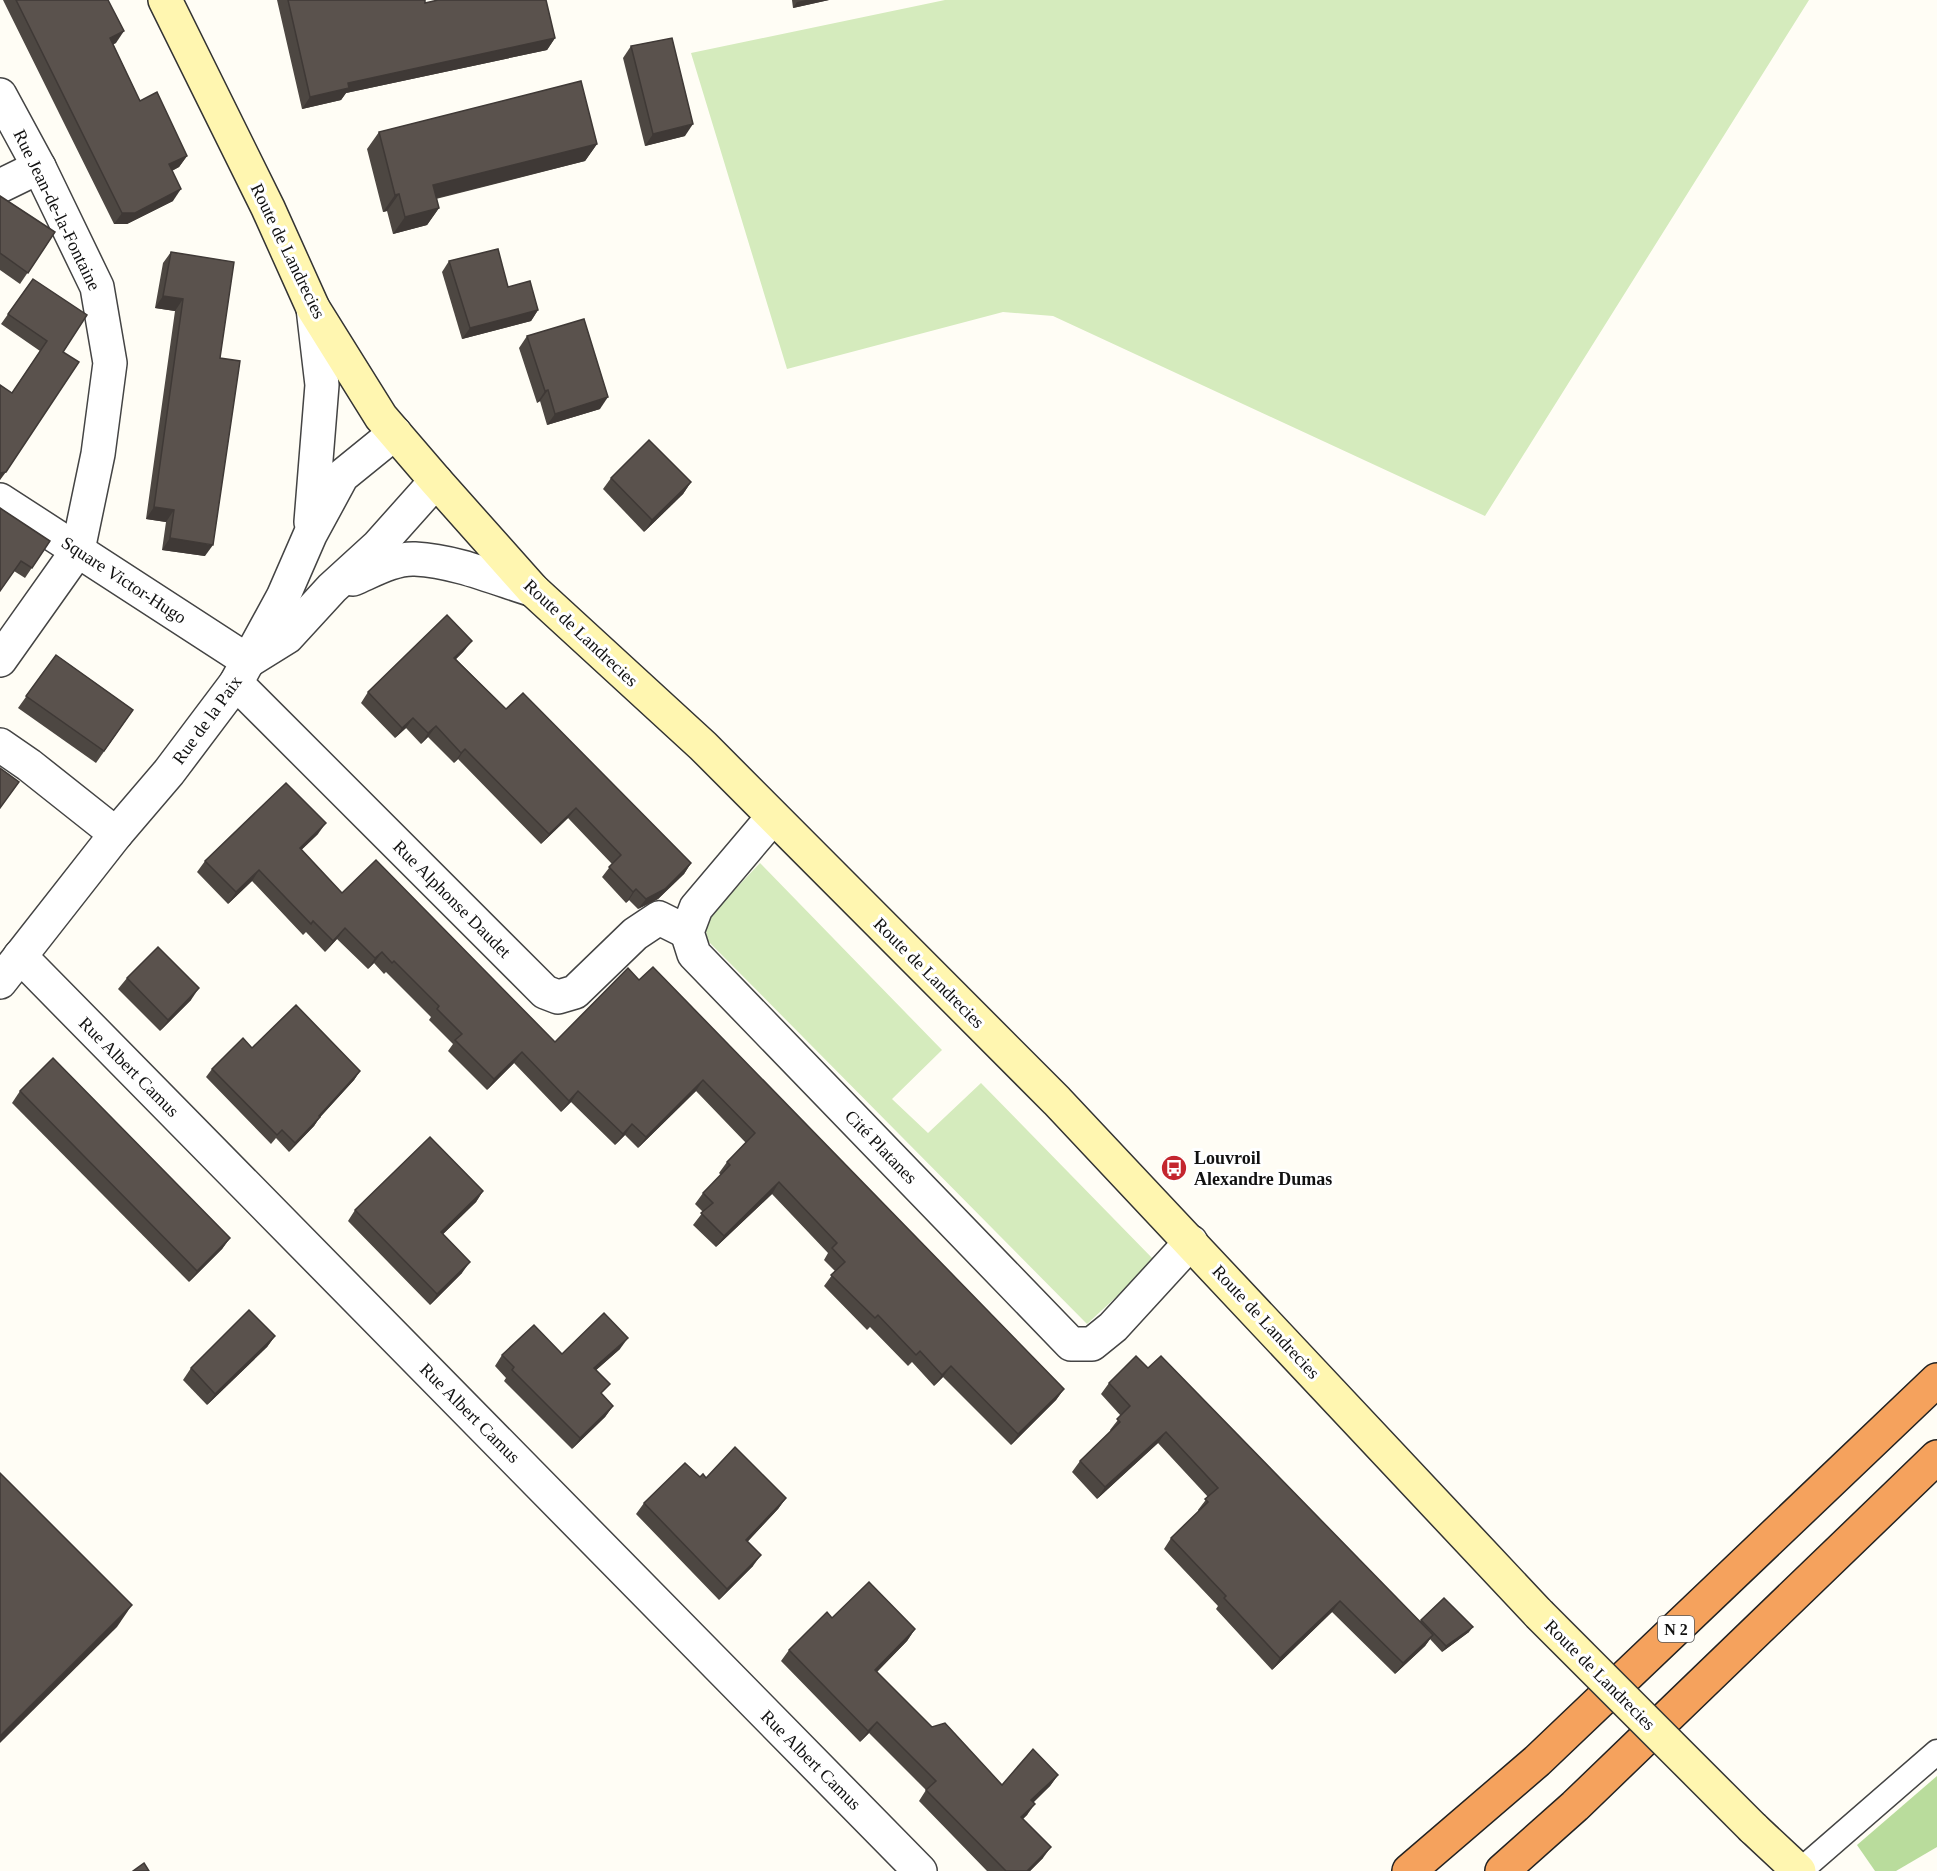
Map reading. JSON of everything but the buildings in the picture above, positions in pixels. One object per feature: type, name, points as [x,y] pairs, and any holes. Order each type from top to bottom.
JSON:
[{"type":"highway","name":"N 2","points":[[1409,1871],[1537,1761],[1937,1380]]},
{"type":"highway","points":[[1502,1871],[1584,1798],[1937,1457]]},
{"type":"main road","name":"Route de Landrecies","points":[[165,0],[268,208],[313,308],[381,417],[436,481],[533,590],[703,746],[1057,1101],[1539,1614],[1799,1871]]},
{"type":"street","name":"Rue Jean-de-la-Fontaine","points":[[0,94],[98,287],[110,363],[98,454],[78,550],[0,660]]},
{"type":"street","points":[[0,186],[39,167]]},
{"type":"street","points":[[310,535],[322,385],[313,308]]},
{"type":"street","points":[[242,672],[283,597],[310,535],[342,476],[395,433]]},
{"type":"street","name":"Rue de la Paix","points":[[0,982],[116,834],[169,772],[242,672],[287,638],[332,588],[378,546],[436,481]]},
{"type":"street","name":"Square Victor-Hugo","points":[[0,500],[78,550],[242,672]]},
{"type":"street","points":[[332,588],[389,563],[414,559],[457,566],[533,590]]},
{"type":"street","name":"Rue Alphonse Daudet","points":[[242,672],[545,992],[558,997],[575,992],[635,934],[659,918],[687,932]]},
{"type":"street","points":[[0,745],[116,834]]},
{"type":"street","points":[[687,932],[696,908],[773,817]]},
{"type":"street","name":"Cité Platanes","points":[[687,932],[694,954],[1071,1344],[1092,1344],[1113,1327],[1191,1242]]},
{"type":"street","name":"Rue Albert Camus","points":[[20,956],[920,1871]]},
{"type":"lane","points":[[1799,1871],[1937,1752]]},
{"type":"green space","points":[[945,0],[1809,0],[1485,516],[1053,316],[1003,312],[787,369],[691,53]]},
{"type":"green space","points":[[760,863],[942,1050],[892,1099],[928,1133],[981,1083],[1155,1261],[1087,1324],[708,941],[704,922]]},
{"type":"green space","points":[[1937,1776],[1937,1847],[1896,1871],[1875,1871],[1857,1845]]},
{"type":"place","name":"Louvroil Alexandre Dumas","points":[[1174,1168]]}]
